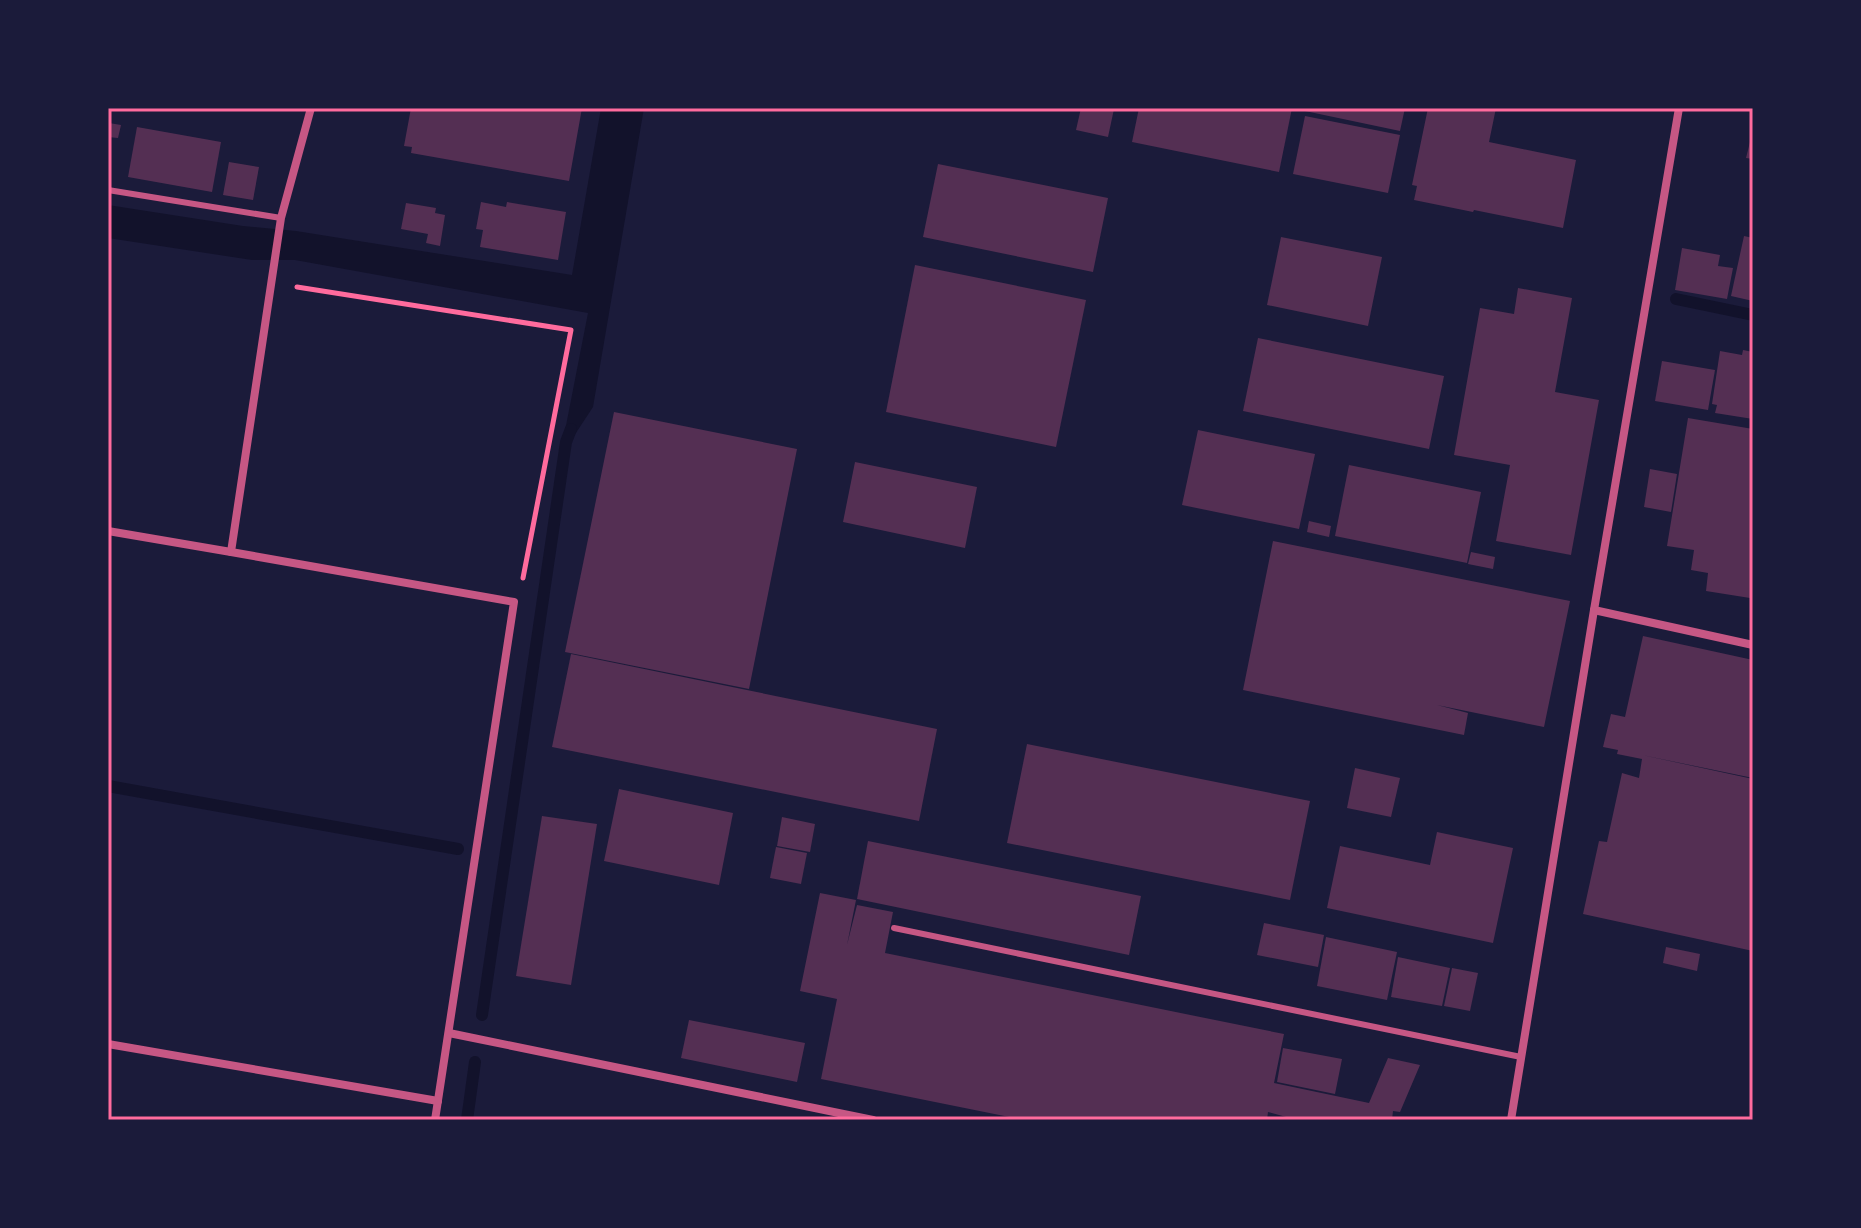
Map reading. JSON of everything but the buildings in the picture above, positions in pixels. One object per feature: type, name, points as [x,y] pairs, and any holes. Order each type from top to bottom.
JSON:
[{"type":"street","points":[[231,552],[281,220],[311,108]]},
{"type":"street","points":[[1511,1120],[1679,108]]},
{"type":"street","points":[[108,531],[514,602],[435,1120]]},
{"type":"street","points":[[1594,610],[1753,645]]},
{"type":"street","points":[[449,1033],[873,1120]]},
{"type":"street","points":[[108,1044],[438,1101]]},
{"type":"lane","points":[[108,190],[281,220]]},
{"type":"lane","points":[[894,928],[1521,1057]]},
{"type":"path","points":[[272,283],[571,330],[523,579],[514,602]]},
{"type":"shaded area","points":[[601,108],[644,108],[593,407],[570,442],[563,441],[588,313],[295,260],[252,260],[108,238],[108,205],[572,275]]},
{"type":"waterway","points":[[1676,299],[1753,315]]},
{"type":"waterway","points":[[482,1015],[566,442],[571,429]]},
{"type":"waterway","points":[[108,786],[458,849]]},
{"type":"waterway","points":[[467,1120],[475,1062]]}]
